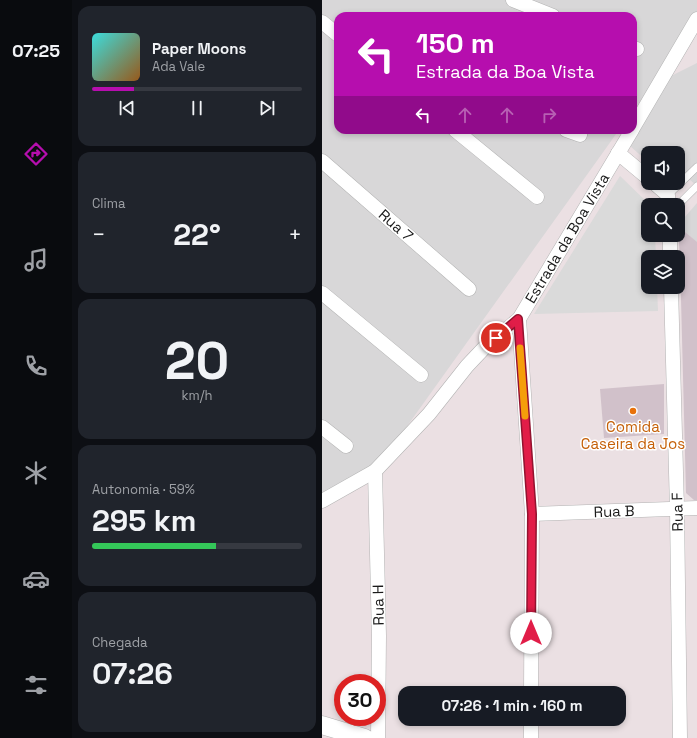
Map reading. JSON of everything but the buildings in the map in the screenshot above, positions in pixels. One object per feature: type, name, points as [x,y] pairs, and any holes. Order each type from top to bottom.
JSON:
[{"type":"street","points":[[513,0],[543,12]]},
{"type":"street","name":"Estrada da Boa Vista","points":[[637,121],[697,19]]},
{"type":"street","points":[[322,22],[334,32]]},
{"type":"street","points":[[459,134],[537,197]]},
{"type":"street","name":"Estrada da Boa Vista","points":[[322,501],[375,471],[429,414],[467,366],[484,348],[518,319],[629,134]]},
{"type":"street","points":[[618,153],[641,172]]},
{"type":"street","name":"Rua 7","points":[[322,161],[469,288]]},
{"type":"street","points":[[660,190],[666,198]]},
{"type":"street","points":[[322,292],[421,375]]},
{"type":"street","name":"Rua F","points":[[671,294],[677,509],[680,738]]},
{"type":"street","points":[[518,319],[532,514],[531,686]]},
{"type":"street","points":[[322,426],[346,446]]},
{"type":"street","name":"Rua H","points":[[375,471],[379,636],[378,738]]},
{"type":"street","name":"Rua B","points":[[532,514],[697,508]]},
{"type":"street","points":[[322,725],[364,738]]},
{"type":"street","points":[[531,726],[531,738]]},
{"type":"lane","points":[[670,198],[697,167]]},
{"type":"lane","points":[[685,198],[697,186]]},
{"type":"shaded area","points":[[322,0],[697,0],[697,31],[687,36],[637,105],[637,12],[334,12],[334,134],[616,134],[375,471],[322,493]]},
{"type":"shaded area","points":[[697,63],[697,186],[685,175],[685,146],[641,146],[641,156],[629,145],[671,76]]},
{"type":"shaded area","points":[[620,176],[643,198],[641,198],[641,242],[655,242],[656,250],[641,250],[641,294],[657,294],[658,311],[534,314]]},
{"type":"shaded area","points":[[697,203],[697,243],[685,232],[685,217]]},
{"type":"slow traffic","points":[[520,348],[525,416]]},
{"type":"place","name":"Comida Caseira da Jos","points":[[633,411]]},
{"type":"route","points":[[496,338],[518,319],[532,514],[531,633]]}]
